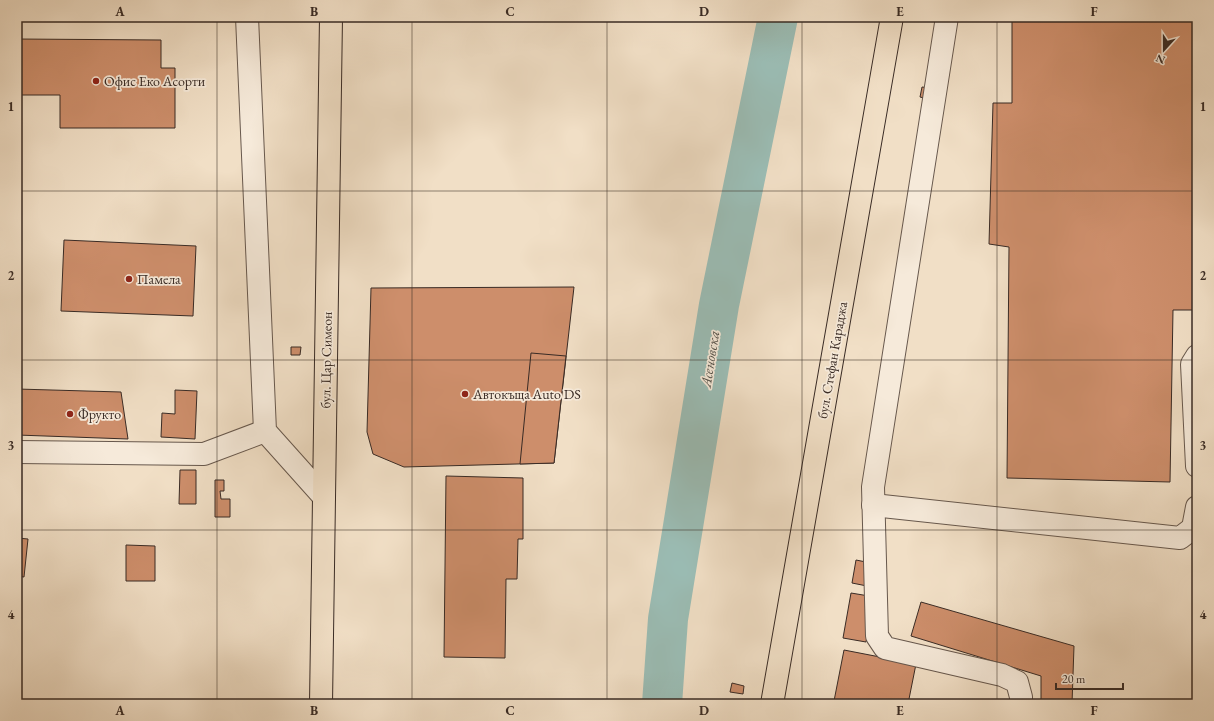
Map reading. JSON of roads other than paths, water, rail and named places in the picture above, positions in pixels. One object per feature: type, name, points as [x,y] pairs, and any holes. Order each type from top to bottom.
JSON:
[{"type":"main road","name":"бул. Цар Симеон","points":[[321,704],[331,17]]},
{"type":"main road","name":"бул. Стефан Караджа","points":[[772,704],[892,17]]},
{"type":"lane","points":[[247,17],[265,431],[324,497]]},
{"type":"lane","points":[[947,17],[874,479],[873,505],[877,636],[885,648],[1002,675],[1017,682],[1021,697],[1021,704]]},
{"type":"lane","points":[[1197,356],[1192,364],[1197,466]]},
{"type":"lane","points":[[17,452],[204,454],[265,431]]},
{"type":"lane","points":[[873,505],[1180,538],[1193,528],[1197,507]]},
{"type":"waterway","name":"Асеновска","points":[[662,704],[668,619],[719,305],[778,17]]},
{"type":"place","name":"Офис Еко Асорти","points":[[96,81]]},
{"type":"place","name":"Памела","points":[[129,279]]},
{"type":"place","name":"Автокъща Auto DS","points":[[465,394]]},
{"type":"place","name":"Фрукто","points":[[70,414]]}]
